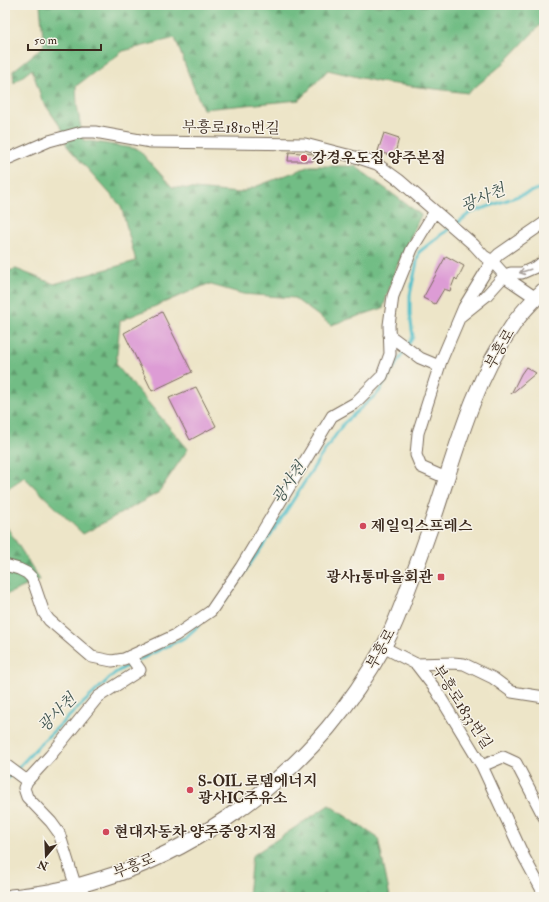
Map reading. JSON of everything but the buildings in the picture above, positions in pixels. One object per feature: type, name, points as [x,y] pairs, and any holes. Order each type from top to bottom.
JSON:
[{"type":"main road","name":"부흥로","points":[[11,897],[57,891],[77,892],[106,878],[136,867],[198,837],[259,795],[297,762],[328,728],[357,688],[383,647],[393,628],[417,566],[471,405],[495,355],[513,325],[540,294]]},
{"type":"street","name":"부흥로1810번길","points":[[5,160],[49,141],[82,132],[95,132],[151,142],[305,144],[377,164],[399,180],[474,245],[484,256],[492,261]]},
{"type":"street","points":[[5,565],[27,573],[32,578],[44,614],[92,657],[112,661],[130,657],[176,635],[211,611],[241,567],[332,416],[355,403],[382,376],[390,354],[391,337],[388,325],[393,296],[412,249],[438,214]]},
{"type":"street","points":[[446,478],[421,467],[416,455],[418,433],[439,366],[464,307],[492,261],[499,254],[544,223]]},
{"type":"street","points":[[492,261],[508,279],[540,294]]},
{"type":"street","points":[[459,318],[486,296],[505,275],[511,273],[522,273],[538,266],[544,261]]},
{"type":"street","points":[[391,337],[420,358],[439,366]]},
{"type":"street","name":"부흥로1833번길","points":[[383,647],[421,664],[464,664],[493,678],[512,692],[544,697]]},
{"type":"street","points":[[77,892],[58,833],[51,822],[28,797],[24,788],[27,781],[50,756],[98,698],[139,669],[130,657]]},
{"type":"street","name":"부흥로1833번길","points":[[421,664],[482,766],[524,857],[544,894]]},
{"type":"street","name":"부흥로1833번길","points":[[482,766],[503,757],[516,763],[544,817]]},
{"type":"street","points":[[8,767],[27,781]]},
{"type":"green space","points":[[40,5],[544,5],[544,21],[504,63],[468,93],[379,82],[328,70],[299,100],[203,109],[175,38],[123,51],[76,86],[77,105],[83,140],[138,149],[172,187],[239,193],[310,166],[355,166],[421,215],[396,268],[383,308],[331,325],[294,298],[243,294],[208,284],[120,321],[116,365],[188,449],[158,493],[83,534],[24,477],[5,491],[5,272],[16,269],[54,284],[136,261],[121,206],[67,146],[62,129],[42,100],[32,69],[14,83],[13,71],[44,46]]},
{"type":"green space","points":[[5,524],[40,580],[5,595]]},
{"type":"green space","points":[[329,805],[378,838],[390,897],[248,897],[252,856]]},
{"type":"waterway","name":"광사천","points":[[455,225],[470,213],[544,187]]},
{"type":"waterway","name":"광사천","points":[[225,600],[280,521],[319,459],[344,423],[379,392],[413,337],[410,314],[410,295],[419,252],[450,228]]},
{"type":"waterway","name":"광사천","points":[[137,661],[186,637],[198,626]]},
{"type":"waterway","name":"광사천","points":[[16,770],[43,741],[115,673],[132,663]]},
{"type":"waterway","name":"광사천","points":[[5,781],[12,774]]},
{"type":"place","name":"강경우도집 양주본점","points":[[304,158]]},
{"type":"place","name":"제일익스프레스","points":[[363,526]]},
{"type":"place","name":"광사1통마을회관","points":[[441,577]]},
{"type":"place","name":"S-OIL 로뎀에너지 광사IC주유소","points":[[190,790]]},
{"type":"place","name":"현대자동차 양주중앙지점","points":[[106,832]]}]
